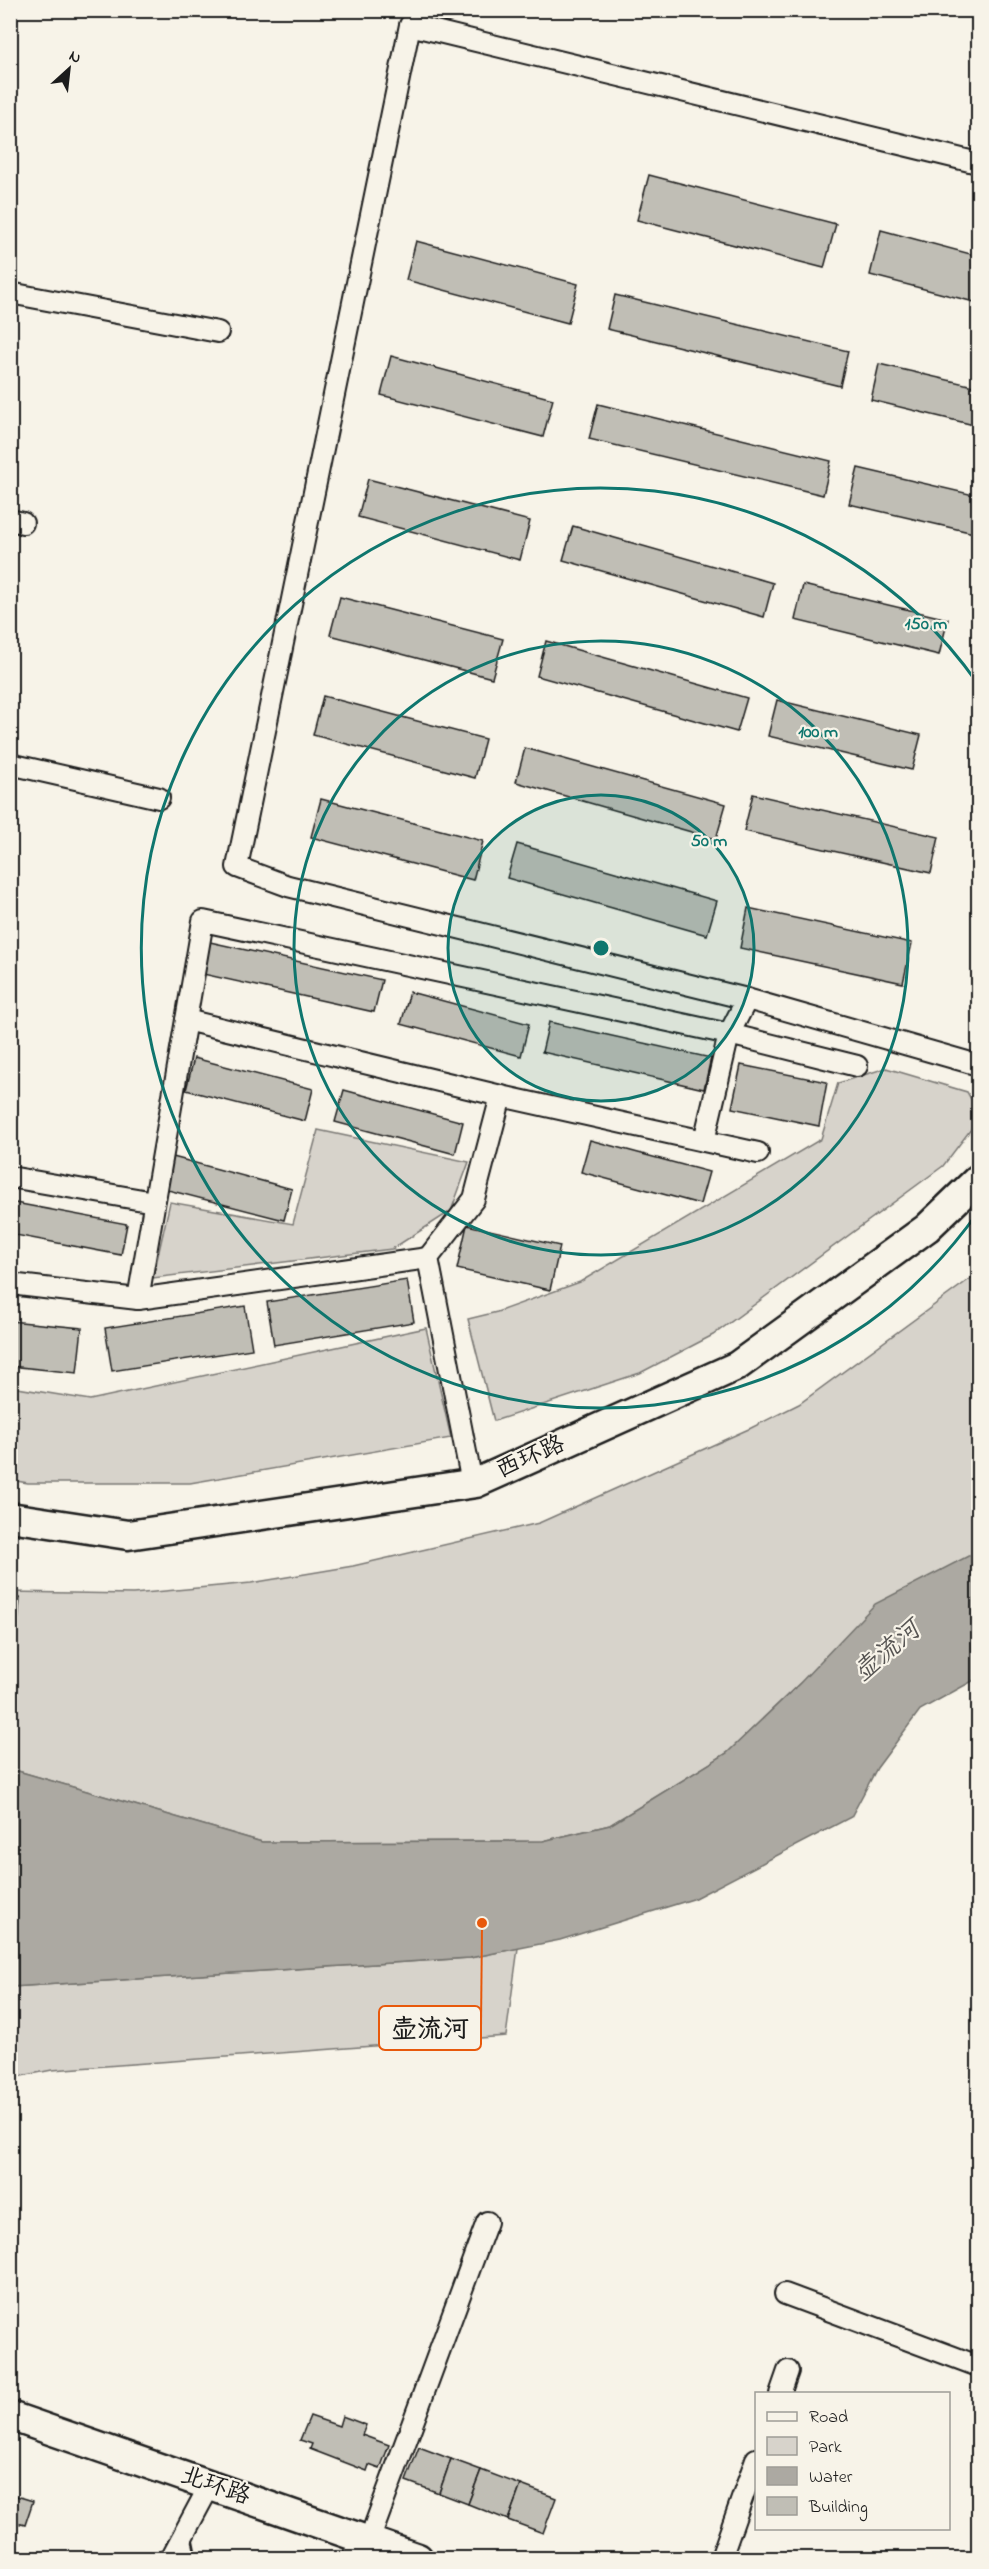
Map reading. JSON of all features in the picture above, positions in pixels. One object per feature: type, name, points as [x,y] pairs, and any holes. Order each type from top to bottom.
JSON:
[{"type":"main road","name":"西环路","points":[[10,1517],[128,1535],[472,1483],[737,1366],[927,1228],[978,1179]]},
{"type":"main road","name":"北环路","points":[[10,2416],[210,2485],[361,2546],[418,2559]]},
{"type":"street","points":[[978,163],[410,25],[237,867],[288,886],[747,999],[978,1065]]},
{"type":"street","points":[[10,293],[218,332]]},
{"type":"street","points":[[10,764],[159,798]]},
{"type":"street","points":[[138,1299],[204,921],[729,1034],[856,1066]]},
{"type":"street","points":[[704,1141],[729,1034],[747,999]]},
{"type":"street","points":[[186,1020],[501,1096],[758,1153]]},
{"type":"street","points":[[10,1284],[138,1299],[428,1258],[474,1199],[501,1096]]},
{"type":"street","points":[[10,1177],[154,1202]]},
{"type":"street","points":[[428,1258],[472,1483]]},
{"type":"street","points":[[361,2546],[487,2222]]},
{"type":"street","points":[[785,2294],[978,2366]]},
{"type":"street","points":[[781,2392],[788,2371]]},
{"type":"street","points":[[721,2559],[755,2462]]},
{"type":"street","points":[[171,2559],[210,2485]]},
{"type":"lane","points":[[185,2533],[190,2559]]},
{"type":"green space","points":[[886,1068],[967,1092],[978,1112],[978,1120],[943,1166],[713,1335],[640,1373],[494,1421],[468,1319],[497,1312],[580,1282],[821,1139],[838,1083]]},
{"type":"green space","points":[[318,1130],[469,1162],[451,1211],[392,1249],[153,1278],[170,1202],[293,1224]]},
{"type":"green space","points":[[978,1273],[978,1551],[800,1683],[727,1753],[610,1825],[543,1841],[262,1842],[11,1769],[10,1592],[133,1594],[251,1583],[353,1566],[539,1523],[751,1428],[799,1404]]},
{"type":"green space","points":[[426,1328],[451,1438],[190,1483],[28,1483],[11,1480],[11,1387],[90,1400]]},
{"type":"green space","points":[[518,1948],[506,2036],[52,2070],[11,2078],[11,1987],[470,1958]]},
{"type":"water","points":[[978,1551],[978,1678],[920,1710],[877,1768],[851,1817],[693,1899],[560,1940],[470,1958],[11,1987],[11,1769],[262,1842],[543,1841],[610,1825],[727,1753],[800,1683],[875,1604]]},
{"type":"building","points":[[649,175],[836,224],[824,268],[637,220]]},
{"type":"building","points":[[881,230],[978,256],[978,303],[870,275]]},
{"type":"building","points":[[416,241],[578,284],[568,323],[406,280]]},
{"type":"building","points":[[615,295],[848,351],[840,386],[607,329]]},
{"type":"building","points":[[391,356],[553,399],[543,437],[381,395]]},
{"type":"building","points":[[879,364],[978,387],[978,426],[871,400]]},
{"type":"building","points":[[598,404],[831,461],[823,495],[589,439]]},
{"type":"building","points":[[858,468],[978,496],[978,534],[849,504]]},
{"type":"building","points":[[368,479],[530,521],[520,560],[358,517]]},
{"type":"building","points":[[573,526],[773,583],[764,617],[563,560]]},
{"type":"building","points":[[803,585],[948,619],[939,655],[795,620]]},
{"type":"building","points":[[340,597],[503,639],[492,678],[330,635]]},
{"type":"building","points":[[546,641],[747,698],[737,732],[537,676]]},
{"type":"building","points":[[323,696],[485,739],[475,778],[313,735]]},
{"type":"building","points":[[777,700],[921,735],[912,770],[768,736]]},
{"type":"building","points":[[525,748],[726,804],[716,839],[516,782]]},
{"type":"building","points":[[753,794],[939,837],[931,873],[744,831]]},
{"type":"building","points":[[321,799],[483,841],[473,880],[311,837]]},
{"type":"building","points":[[517,844],[717,901],[707,935],[507,878]]},
{"type":"building","points":[[748,908],[912,943],[903,983],[740,948]]},
{"type":"building","points":[[210,942],[382,980],[374,1012],[203,974]]},
{"type":"building","points":[[410,992],[529,1024],[521,1056],[401,1024]]},
{"type":"building","points":[[549,1022],[711,1058],[704,1089],[542,1052]]},
{"type":"building","points":[[194,1058],[313,1089],[305,1121],[186,1090]]},
{"type":"building","points":[[741,1065],[827,1082],[819,1126],[732,1108]]},
{"type":"building","points":[[344,1090],[463,1122],[455,1154],[335,1122]]},
{"type":"building","points":[[590,1140],[709,1172],[700,1204],[581,1172]]},
{"type":"building","points":[[173,1157],[292,1189],[284,1220],[164,1189]]},
{"type":"building","points":[[10,1202],[127,1224],[121,1255],[10,1234]]},
{"type":"building","points":[[467,1225],[560,1246],[550,1290],[457,1269]]},
{"type":"building","points":[[407,1280],[414,1322],[274,1345],[267,1302]]},
{"type":"building","points":[[245,1306],[252,1349],[112,1371],[105,1328]]},
{"type":"building","points":[[10,1321],[82,1328],[77,1373],[10,1366]]},
{"type":"building","points":[[10,1598],[20,1598],[18,1623],[10,1622]]},
{"type":"building","points":[[310,2416],[339,2426],[342,2416],[366,2425],[362,2435],[389,2445],[380,2469],[369,2465],[367,2471],[310,2449],[312,2444],[300,2440]]},
{"type":"building","points":[[419,2447],[451,2459],[439,2493],[406,2481]]},
{"type":"building","points":[[451,2459],[481,2470],[468,2504],[439,2493]]},
{"type":"building","points":[[481,2470],[521,2485],[508,2520],[468,2504]]},
{"type":"building","points":[[521,2485],[556,2498],[543,2533],[508,2520]]},
{"type":"building","points":[[10,2494],[33,2501],[25,2525],[10,2521]]},
{"type":"place","name":"壶流河","points":[[482,1923]]}]
